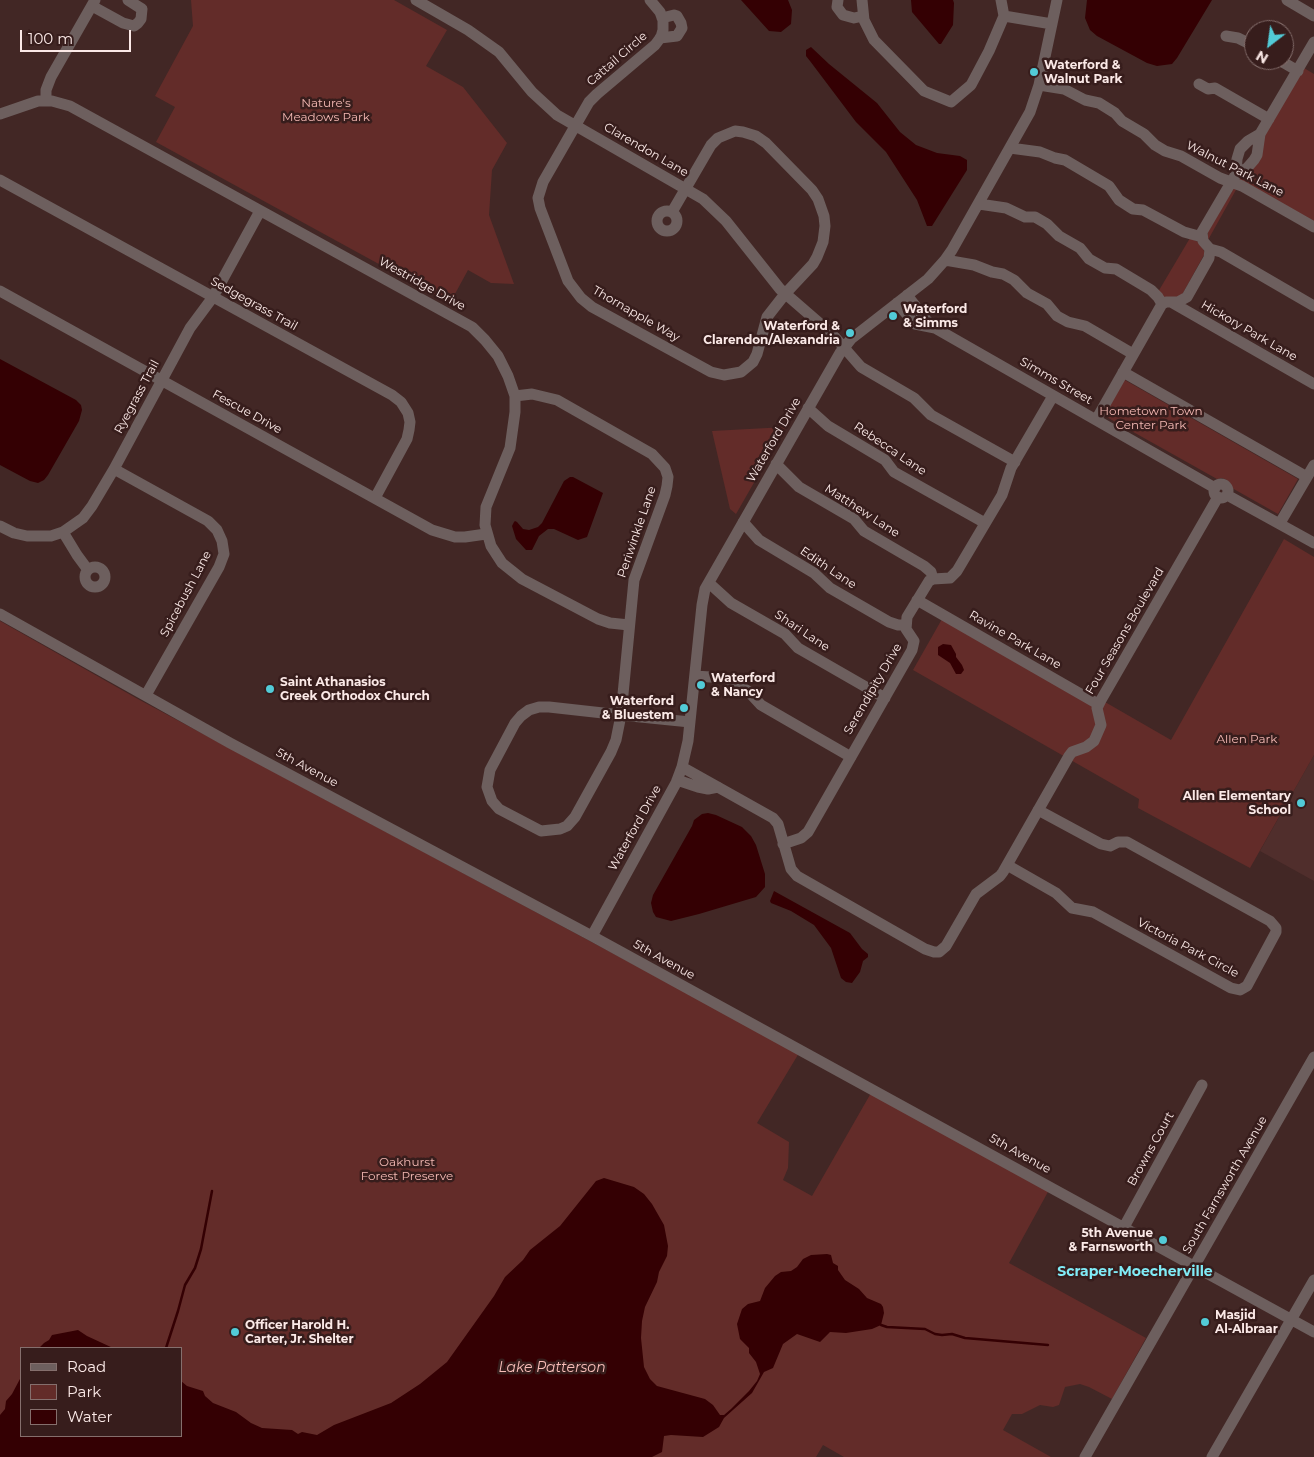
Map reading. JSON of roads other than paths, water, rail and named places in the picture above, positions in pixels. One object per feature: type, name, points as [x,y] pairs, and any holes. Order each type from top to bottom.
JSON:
[{"type":"street","points":[[46,101],[46,90],[51,77],[93,3],[123,23],[134,26],[141,18],[142,10],[128,0]]},
{"type":"street","points":[[650,0],[662,18]]},
{"type":"street","points":[[838,0],[837,7],[843,15],[854,18],[863,16]]},
{"type":"street","points":[[862,0],[863,16],[874,40],[924,91],[951,102],[970,85],[989,51],[1004,16],[1001,0]]},
{"type":"street","name":"Waterford Drive","points":[[592,936],[677,780],[682,767],[690,722],[705,590],[844,347],[851,339],[928,279],[945,260],[979,204],[1030,112],[1039,85],[1057,0]]},
{"type":"street","points":[[1286,0],[1314,16]]},
{"type":"street","name":"Clarendon Lane","points":[[420,1],[485,41],[499,52],[542,104],[557,115],[702,199],[726,221],[775,284],[832,334],[861,367],[914,398],[931,415],[1015,462]]},
{"type":"street","name":"Cattail Circle","points":[[575,125],[597,94],[655,45],[663,30],[662,18],[677,16],[682,28],[677,36],[660,38]]},
{"type":"street","points":[[1004,16],[1052,24]]},
{"type":"street","points":[[1226,36],[1244,41]]},
{"type":"street","points":[[1234,178],[1254,160],[1260,134],[1314,42]]},
{"type":"street","points":[[1294,69],[1298,71]]},
{"type":"street","points":[[1199,84],[1208,89],[1215,88],[1269,119]]},
{"type":"street","name":"Walnut Park Lane","points":[[1039,85],[1064,89],[1085,100],[1099,103],[1165,151],[1234,178],[1242,186],[1314,228]]},
{"type":"street","name":"Westridge Drive","points":[[0,114],[31,102],[46,101],[60,103],[78,110],[472,327],[498,356],[515,396],[515,421],[510,448],[486,507],[486,534],[496,555],[516,575],[598,620],[629,625]]},
{"type":"street","name":"Thornapple Way","points":[[575,125],[543,182],[538,198],[540,208],[568,280],[574,290],[587,302],[711,372],[724,375],[741,372],[753,362],[761,345],[767,316],[813,264],[822,247],[824,216],[818,199],[812,190],[766,143],[756,136],[735,132],[718,138],[711,145],[672,212]]},
{"type":"street","points":[[1096,420],[1133,354],[1167,303],[1178,302],[1187,296],[1209,258],[1210,249],[1202,237],[1202,232],[1234,178],[1240,149],[1248,141],[1260,134]]},
{"type":"street","points":[[1010,148],[1040,152],[1065,160],[1109,186],[1119,200],[1133,209],[1144,210],[1184,232],[1202,237]]},
{"type":"street","name":"Sedgegrass Trail","points":[[0,180],[392,395],[401,402],[408,413],[410,430],[375,498]]},
{"type":"street","name":"Hickory Park Lane","points":[[979,204],[1006,208],[1019,215],[1035,218],[1047,224],[1058,236],[1080,248],[1089,260],[1105,268],[1116,269],[1151,290],[1167,303],[1314,384]]},
{"type":"street","name":"Ryegrass Trail","points":[[0,526],[14,533],[51,536],[63,532],[83,518],[114,469],[190,328],[213,297],[260,211]]},
{"type":"street","points":[[1210,249],[1221,252],[1314,306]]},
{"type":"street","points":[[945,260],[974,265],[1003,274],[1014,280],[1027,293],[1047,304],[1057,316],[1068,322],[1085,326],[1133,354]]},
{"type":"street","name":"Fescue Drive","points":[[0,291],[443,534],[465,537],[486,534]]},
{"type":"street","name":"Simms Street","points":[[907,295],[927,321],[936,328],[1220,493],[1280,523],[1314,543]]},
{"type":"street","name":"Simms Street","points":[[897,302],[915,324],[936,328]]},
{"type":"street","points":[[1123,372],[1308,477]]},
{"type":"street","name":"Periwinkle Lane","points":[[515,396],[532,394],[557,400],[652,454],[665,468],[668,477],[666,495],[634,580],[621,715]]},
{"type":"street","points":[[905,625],[907,617],[925,585],[933,578],[946,579],[954,575],[986,523],[1004,490],[1008,475],[1053,396]]},
{"type":"street","name":"Rebecca Lane","points":[[808,408],[828,426],[885,460],[894,472],[986,523]]},
{"type":"street","name":"Matthew Lane","points":[[776,464],[799,487],[854,519],[864,531],[924,566],[931,572],[933,578]]},
{"type":"street","points":[[1280,523],[1314,465]]},
{"type":"street","name":"Spicebush Lane","points":[[114,469],[208,521],[222,541],[224,554],[220,567],[146,695]]},
{"type":"street","name":"Four Seasons Boulevard","points":[[682,767],[772,818],[778,824],[791,869],[797,876],[925,949],[939,952],[946,946],[976,894],[1000,876],[1072,752],[1086,747],[1094,740],[1101,725],[1097,708],[1098,704],[1220,493]]},
{"type":"street","name":"Edith Lane","points":[[743,522],[759,540],[814,573],[830,588],[888,622],[898,626],[905,625]]},
{"type":"street","points":[[63,532],[88,570]]},
{"type":"street","name":"Shari Lane","points":[[709,582],[731,604],[785,634],[798,648],[885,698]]},
{"type":"street","name":"Ravine Park Lane","points":[[917,600],[1098,704]]},
{"type":"street","name":"5th Avenue","points":[[0,614],[244,750],[592,936],[1314,1332]]},
{"type":"street","name":"Serendipity Drive","points":[[784,844],[801,838],[806,834],[885,698],[914,645],[913,637],[905,625]]},
{"type":"street","points":[[695,676],[725,678],[748,691],[761,705],[851,757]]},
{"type":"street","points":[[621,715],[612,752],[576,817],[567,826],[555,831],[541,831],[500,809],[492,801],[487,788],[488,774],[515,723],[524,713],[543,707],[690,722]]},
{"type":"street","name":"Four Seasons Boulevard","points":[[677,780],[708,789],[718,787]]},
{"type":"street","name":"Victoria Park Circle","points":[[1006,865],[1056,893],[1072,908],[1093,912],[1232,988],[1240,990],[1247,986],[1276,932],[1276,928],[1270,921],[1127,842],[1118,842],[1110,846],[1101,844],[1038,810]]},
{"type":"street","name":"South Farnsworth Avenue","points":[[1085,1457],[1314,1057]]},
{"type":"street","name":"Browns Court","points":[[1124,1227],[1202,1085]]},
{"type":"street","points":[[1212,1457],[1314,1280]]},
{"type":"water","points":[[741,0],[788,0],[792,10],[791,24],[781,32],[769,31]]},
{"type":"water","points":[[911,0],[953,0],[953,25],[941,44],[912,12]]},
{"type":"water","points":[[1087,0],[1212,0],[1172,64],[1157,66],[1147,63],[1097,36],[1090,30],[1085,18]]},
{"type":"water","points":[[811,47],[877,103],[900,132],[916,145],[937,153],[960,156],[967,160],[967,170],[932,226],[927,226],[917,200],[886,152],[856,122],[806,56],[806,50]]},
{"type":"water","points":[[0,359],[76,400],[81,405],[82,410],[79,421],[48,475],[38,483],[30,481],[0,465]]},
{"type":"water","points":[[570,477],[603,493],[587,537],[578,540],[554,529],[548,529],[539,536],[532,550],[526,550],[516,539],[512,526],[514,522],[517,522],[523,529],[529,530],[538,527],[542,523],[564,481]]},
{"type":"water","points":[[943,644],[951,645],[964,670],[961,674],[956,674],[950,663],[938,655],[938,647]]},
{"type":"water","points":[[708,813],[742,827],[751,836],[756,845],[765,874],[765,887],[756,897],[699,914],[671,921],[656,917],[651,903],[653,895],[694,820],[702,814]]},
{"type":"water","points":[[774,891],[850,933],[868,954],[868,957],[863,961],[860,972],[852,983],[846,982],[841,978],[831,948],[814,925],[791,911],[771,903]]},
{"type":"water","name":"Lake Patterson","points":[[604,1178],[634,1187],[644,1194],[652,1204],[664,1225],[668,1246],[667,1256],[645,1307],[641,1338],[644,1367],[650,1379],[657,1386],[705,1399],[713,1405],[720,1415],[724,1415],[749,1391],[760,1374],[756,1362],[749,1353],[749,1348],[740,1339],[737,1324],[742,1309],[748,1304],[760,1301],[765,1288],[775,1276],[781,1272],[791,1271],[803,1259],[811,1255],[831,1255],[833,1263],[838,1266],[838,1270],[845,1280],[859,1289],[867,1298],[881,1304],[884,1313],[881,1325],[872,1329],[846,1333],[830,1332],[820,1342],[797,1334],[783,1344],[773,1368],[764,1372],[752,1393],[724,1418],[719,1427],[703,1437],[664,1436],[662,1452],[652,1457],[0,1457],[0,1415],[5,1409],[6,1401],[20,1379],[20,1437],[182,1437],[182,1382],[187,1386],[203,1391],[205,1396],[213,1403],[236,1412],[251,1423],[262,1428],[292,1430],[298,1434],[302,1432],[317,1435],[334,1425],[391,1403],[420,1384],[447,1362],[494,1296],[505,1277],[523,1260],[530,1250],[560,1226],[596,1181]]},
{"type":"water","points":[[78,1330],[111,1347],[40,1347],[52,1335]]},
{"type":"waterway","points":[[166,1347],[185,1285],[195,1268],[201,1249],[212,1191]]},
{"type":"waterway","points":[[881,1325],[925,1329],[935,1334],[952,1334],[965,1338],[1048,1345]]},
{"type":"place","name":"Waterford & Walnut Park","points":[[1034,72]]},
{"type":"place","name":"Waterford & Simms","points":[[893,316]]},
{"type":"place","name":"Waterford & Clarendon/Alexandria","points":[[850,333]]},
{"type":"place","name":"Waterford & Nancy","points":[[701,685]]},
{"type":"place","name":"Saint Athanasios Greek Orthodox Church","points":[[270,689]]},
{"type":"place","name":"Waterford & Bluestem","points":[[684,708]]},
{"type":"place","name":"Allen Elementary School","points":[[1301,803]]},
{"type":"place","name":"5th Avenue & Farnsworth","points":[[1163,1240]]},
{"type":"place","name":"Masjid Al-Albraar","points":[[1205,1322]]},
{"type":"place","name":"Officer Harold H. Carter, Jr. Shelter","points":[[235,1332]]},
{"type":"district","name":"Scraper-Moecherville","points":[[1135,1272]]},
{"type":"park label","name":"Nature's Meadows Park","points":[[326,110]]},
{"type":"park label","name":"Hometown Town Center Park","points":[[1151,418]]},
{"type":"park label","name":"Allen Park","points":[[1247,739]]},
{"type":"park label","name":"Oakhurst Forest Preserve","points":[[407,1169]]}]
